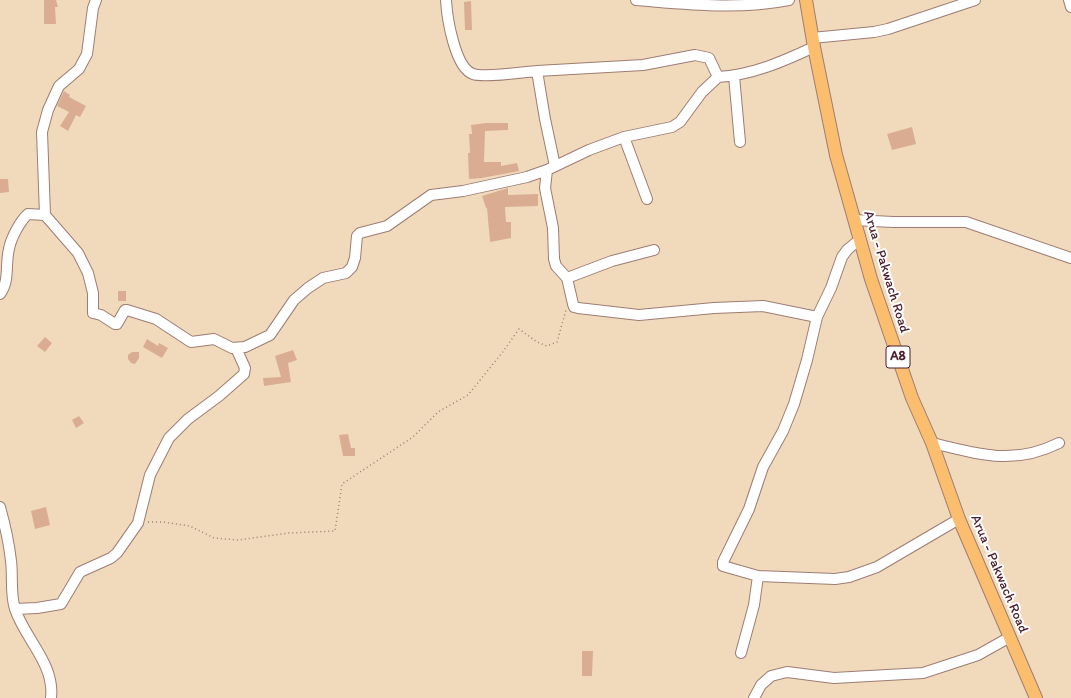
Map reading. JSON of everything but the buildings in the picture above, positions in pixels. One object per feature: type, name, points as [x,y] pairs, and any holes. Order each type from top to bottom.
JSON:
[{"type":"main road","name":"Arua - Pakwach Road","points":[[806,0],[813,43],[836,155],[860,240],[910,391],[932,444],[959,519],[1036,698]]},
{"type":"street","points":[[96,0],[93,8],[87,54],[79,69],[59,86],[48,110],[42,132],[45,215],[78,253],[88,273],[93,293],[93,313],[101,315],[117,324],[124,310],[127,310],[156,319],[187,340],[196,342],[214,339],[229,347],[236,348],[245,347],[270,335],[294,300],[314,284],[323,278],[346,273],[352,267],[355,258],[357,236],[360,233],[387,226],[431,195],[463,191],[527,177],[624,137],[677,124],[702,92],[718,78],[734,76],[773,65],[813,43],[881,30],[975,0]]},
{"type":"street","points":[[446,0],[457,57],[464,69],[474,75],[486,76],[537,71],[643,65],[695,55],[709,58],[718,78]]},
{"type":"street","points":[[636,0],[693,6],[771,3],[789,0]]},
{"type":"street","points":[[1069,0],[1071,7]]},
{"type":"street","points":[[537,71],[551,168],[545,188],[553,228],[554,259],[556,266],[567,278],[574,307],[639,316],[714,308],[763,306],[817,317]]},
{"type":"street","points":[[734,76],[740,142]]},
{"type":"street","points":[[624,137],[648,199]]},
{"type":"street","points":[[0,294],[6,280],[9,248],[19,226],[28,214],[45,215]]},
{"type":"street","points":[[854,220],[893,222],[966,222],[1071,258]]},
{"type":"street","points":[[860,240],[847,250],[842,257],[831,288],[817,317],[807,360],[794,404],[783,431],[763,467],[749,509],[723,562],[725,567],[758,576],[836,579],[849,577],[877,567],[959,519]]},
{"type":"street","points":[[567,278],[612,261],[654,250]]},
{"type":"street","points":[[15,609],[37,608],[61,604],[80,572],[111,558],[117,553],[138,523],[150,475],[169,438],[188,419],[219,396],[244,374],[246,368],[236,348]]},
{"type":"street","points":[[932,444],[1003,457],[1035,454],[1059,443]]},
{"type":"street","points":[[0,507],[8,540],[15,609],[45,665],[52,689],[50,698]]},
{"type":"street","points":[[741,652],[754,605],[758,576]]},
{"type":"street","points":[[754,698],[761,685],[771,676],[787,672],[834,678],[923,673],[978,655],[1010,637]]},
{"type":"path","points":[[138,523],[163,522],[190,526],[214,538],[238,540],[289,534],[335,531],[342,484],[413,437],[438,412],[468,395],[502,353],[518,329],[536,342],[547,346],[557,342],[566,309],[573,304]]}]
